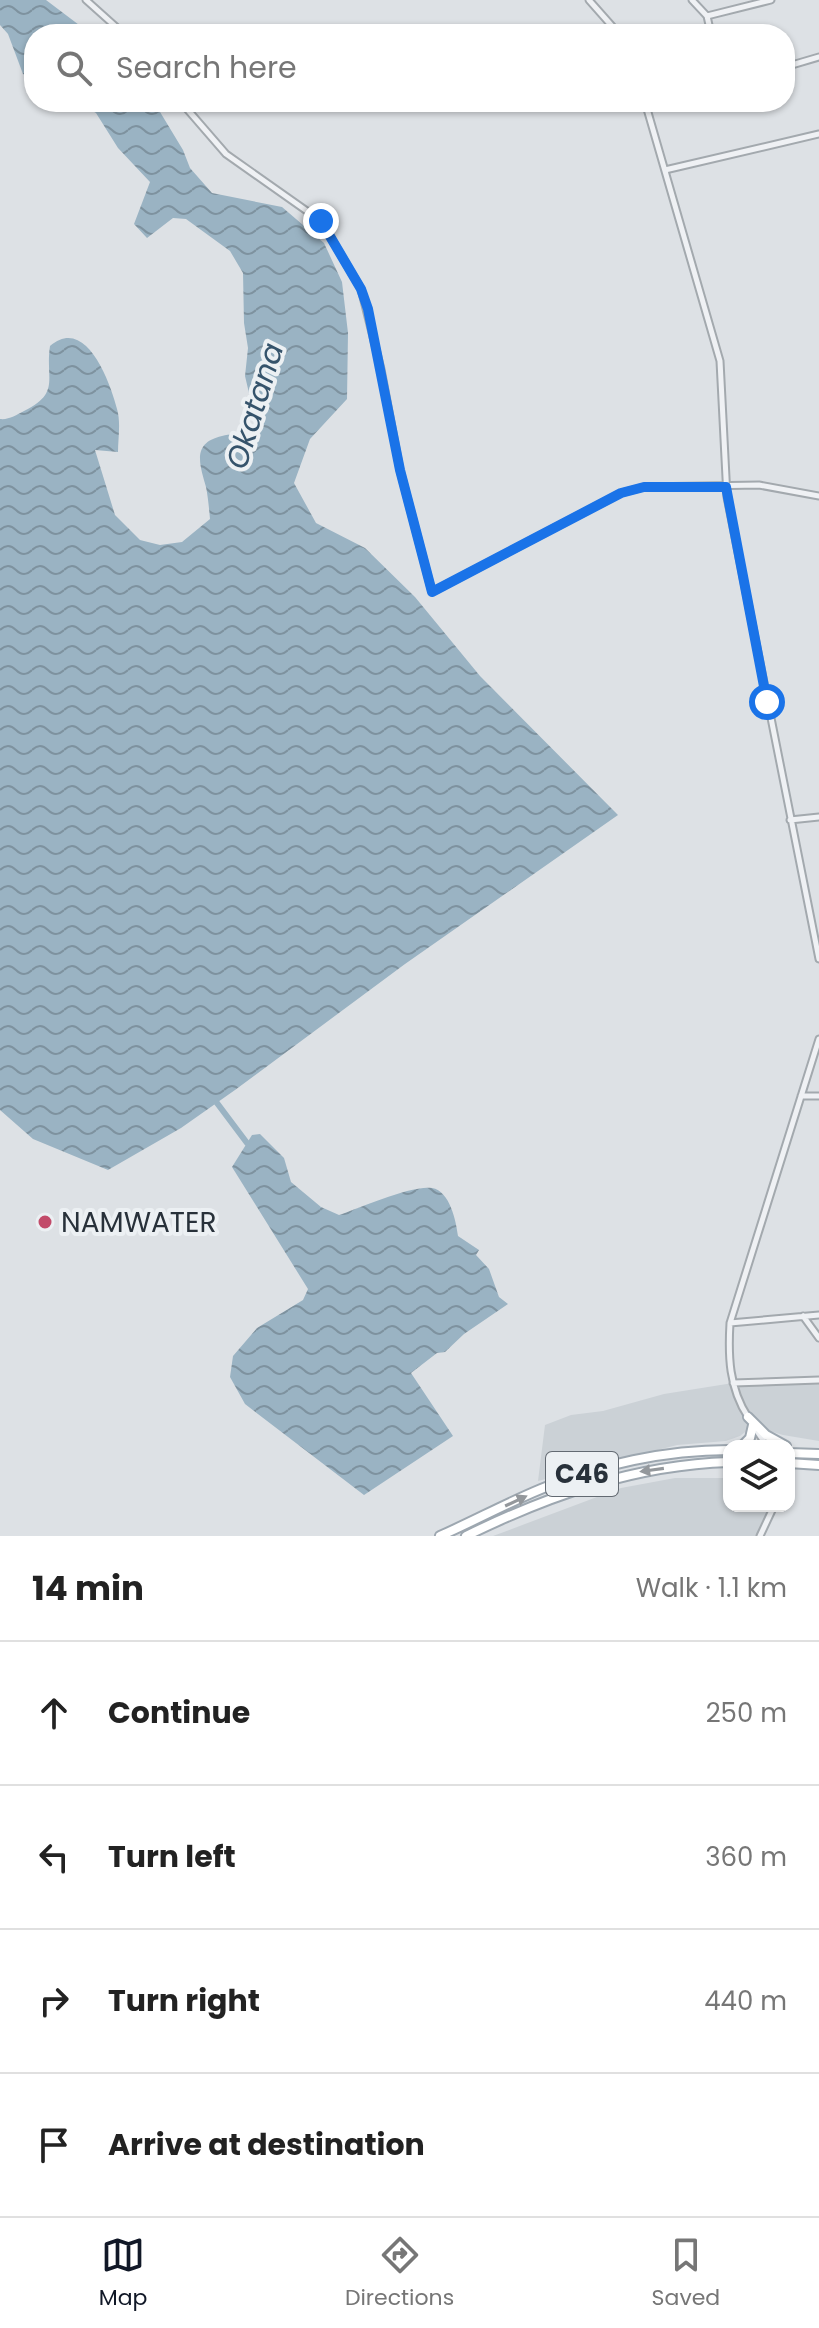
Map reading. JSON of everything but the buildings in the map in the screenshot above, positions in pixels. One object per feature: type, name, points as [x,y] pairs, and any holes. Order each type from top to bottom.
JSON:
[{"type":"main road","points":[[748,1440],[750,1421]]},
{"type":"main road","points":[[750,1421],[774,1440]]},
{"type":"main road","name":"C46","points":[[444,1535],[541,1488],[616,1465],[669,1455],[723,1450]]},
{"type":"main road","points":[[795,1451],[819,1454]]},
{"type":"main road","name":"C46","points":[[466,1536],[561,1494],[619,1476],[723,1462]]},
{"type":"main road","points":[[795,1464],[819,1465]]},
{"type":"main road","points":[[616,1465],[619,1476]]},
{"type":"street","points":[[86,0],[113,24]]},
{"type":"street","points":[[589,0],[610,24]]},
{"type":"street","points":[[692,0],[707,16],[709,24]]},
{"type":"street","points":[[707,16],[771,0]]},
{"type":"street","points":[[795,64],[819,57]]},
{"type":"street","points":[[190,112],[226,154],[321,221],[361,289],[381,369],[400,470],[432,592],[621,493],[644,487],[759,485],[819,496]]},
{"type":"street","points":[[648,112],[720,361],[726,487],[819,957]]},
{"type":"street","points":[[665,170],[819,134]]},
{"type":"street","points":[[790,820],[819,817]]},
{"type":"street","points":[[763,1440],[750,1421],[733,1383],[728,1354],[730,1323],[819,1039]]},
{"type":"street","points":[[801,1096],[819,1096]]},
{"type":"street","points":[[730,1323],[819,1315]]},
{"type":"street","points":[[803,1316],[819,1338]]},
{"type":"street","points":[[733,1383],[819,1380]]},
{"type":"street","points":[[760,1536],[771,1512]]},
{"type":"shaded area","points":[[819,1380],[819,1441],[753,1426],[729,1440],[677,1445],[538,1481],[545,1425],[571,1415],[603,1411],[664,1394],[733,1383]]},
{"type":"shaded area","points":[[675,1478],[723,1478],[723,1512],[771,1512],[760,1536],[493,1536],[621,1488]]},
{"type":"water","points":[[0,0],[46,0],[78,24],[24,24],[24,74],[8,34],[0,25]]},
{"type":"water","name":"Okatana","points":[[160,112],[190,168],[212,193],[282,207],[324,243],[342,282],[348,333],[347,399],[310,439],[294,483],[316,523],[365,548],[415,597],[480,676],[618,815],[405,964],[181,1128],[108,1170],[33,1139],[0,1110],[0,419],[15,416],[43,398],[49,384],[50,346],[63,339],[75,339],[85,345],[102,369],[118,414],[118,452],[95,450],[115,515],[140,540],[160,545],[182,542],[210,519],[200,463],[202,449],[212,439],[244,432],[256,423],[245,376],[248,348],[243,273],[230,251],[186,219],[173,218],[147,238],[134,224],[150,182],[118,148],[96,113]]},
{"type":"water","points":[[260,1134],[284,1158],[291,1182],[321,1207],[339,1215],[412,1190],[438,1190],[448,1201],[458,1236],[479,1250],[476,1255],[489,1269],[499,1297],[508,1304],[464,1334],[445,1352],[437,1353],[411,1373],[453,1436],[364,1495],[245,1404],[230,1377],[233,1356],[257,1328],[303,1300],[308,1289],[232,1167],[252,1135]]},
{"type":"waterway","points":[[214,1099],[247,1143]]},
{"type":"place","name":"NAMWATER","points":[[45,1222]]},
{"type":"route","points":[[321,221],[361,289],[368,309],[400,470],[432,592],[621,493],[644,487],[726,487],[767,702]]}]
